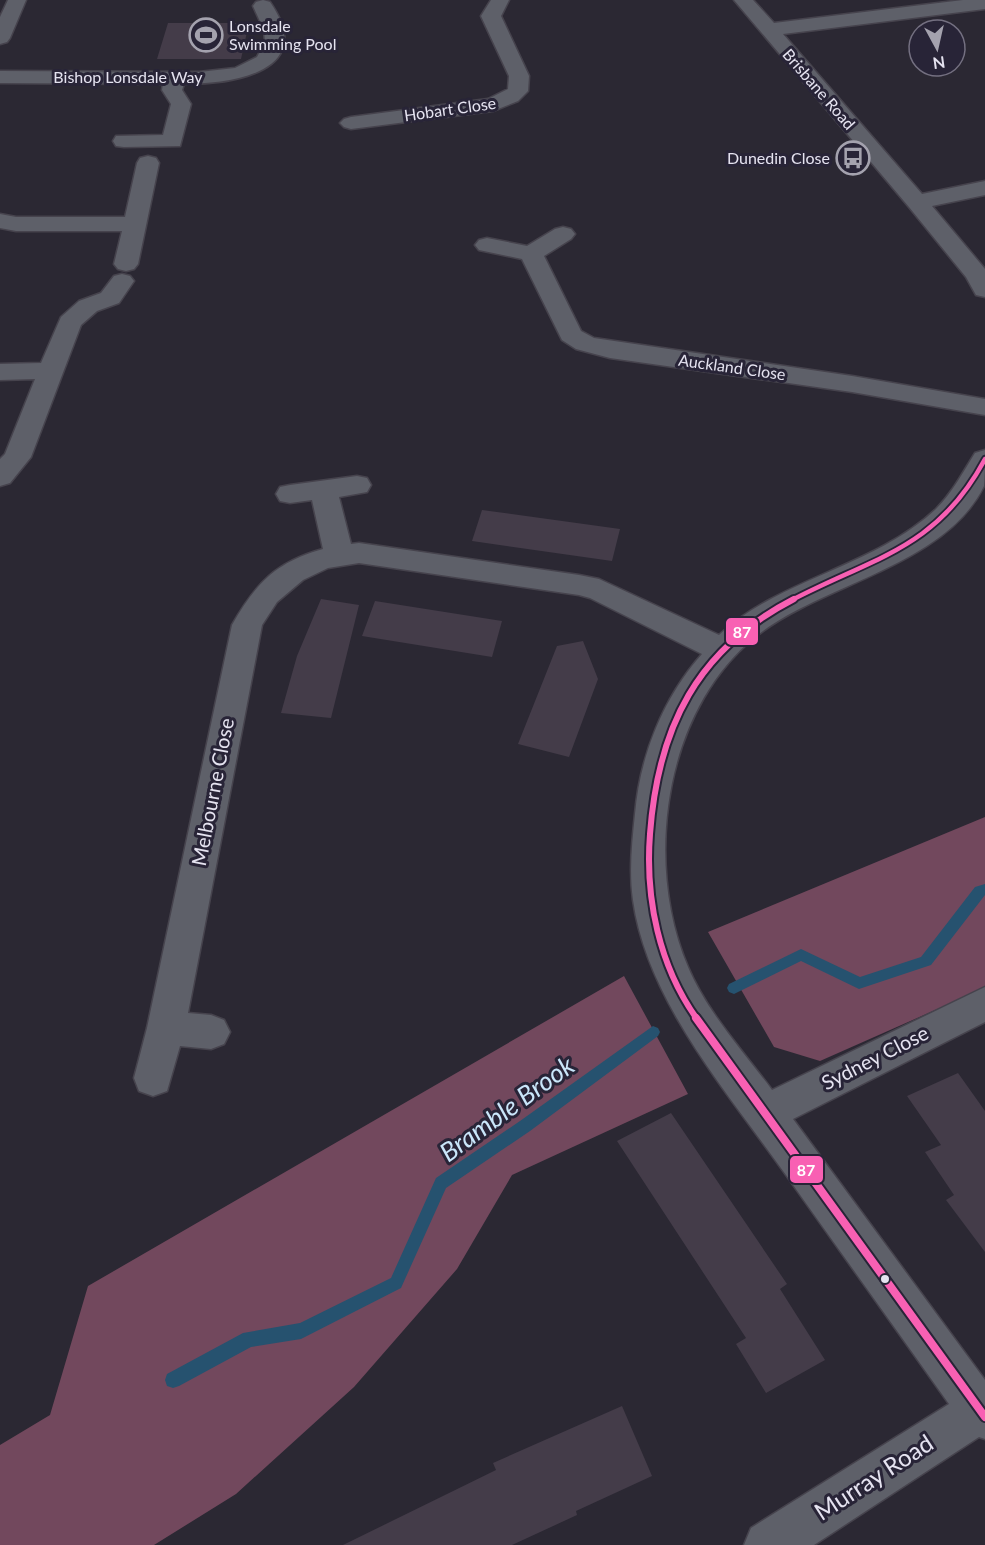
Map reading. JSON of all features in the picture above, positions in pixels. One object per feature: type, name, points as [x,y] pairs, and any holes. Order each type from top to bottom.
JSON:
[{"type":"street","points":[[0,38],[17,0]]},
{"type":"street","name":"Hobart Close","points":[[351,123],[373,110],[493,105],[511,97],[518,91],[519,76],[491,16],[500,0]]},
{"type":"street","name":"Brisbane Road","points":[[743,0],[917,202],[976,275],[985,290]]},
{"type":"street","points":[[768,30],[985,3]]},
{"type":"street","name":"Bishop Lonsdale Way","points":[[0,77],[175,78],[238,74],[265,61],[275,42],[274,30],[263,6]]},
{"type":"street","points":[[124,141],[172,141],[181,104],[172,90],[175,78]]},
{"type":"street","points":[[0,477],[17,457],[35,406],[70,322],[88,306],[110,298],[127,264],[146,172]]},
{"type":"street","points":[[917,202],[985,188]]},
{"type":"street","points":[[0,221],[16,224],[136,224]]},
{"type":"street","points":[[487,245],[531,254],[563,234]]},
{"type":"street","name":"Auckland Close","points":[[531,254],[571,335],[585,344],[610,350],[852,384],[985,407]]},
{"type":"street","points":[[0,372],[49,371]]},
{"type":"street","points":[[982,1413],[706,1032],[675,982],[662,950],[653,916],[648,880],[651,810],[662,752],[683,704],[722,650],[748,627],[777,608],[915,543],[972,505],[985,459]]},
{"type":"street","points":[[290,494],[357,485]]},
{"type":"street","points":[[323,490],[339,555]]},
{"type":"street","name":"Melbourne Close","points":[[153,1078],[166,1028],[247,625],[257,604],[273,586],[292,572],[339,555],[359,553],[579,585],[598,590],[722,650]]},
{"type":"street","name":"Sydney Close","points":[[766,1113],[985,1004]]},
{"type":"street","points":[[166,1028],[211,1032]]},
{"type":"street","name":"Murray Road","points":[[768,1545],[982,1413]]},
{"type":"shaded area","points":[[985,817],[985,988],[820,1061],[774,1047],[708,932]]},
{"type":"shaded area","points":[[624,976],[688,1094],[512,1175],[457,1269],[354,1387],[236,1494],[154,1545],[0,1545],[0,1445],[50,1415],[88,1286]]},
{"type":"building","name":"Lonsdale Swimming Pool","points":[[168,23],[249,23],[241,59],[157,59]]},
{"type":"building","points":[[482,510],[620,529],[612,561],[472,541]]},
{"type":"building","points":[[321,599],[359,605],[331,718],[281,713],[297,656]]},
{"type":"building","points":[[375,601],[502,621],[492,657],[362,636]]},
{"type":"building","points":[[583,641],[598,679],[569,757],[518,744],[557,646]]},
{"type":"building","points":[[958,1073],[985,1111],[985,1252],[946,1200],[954,1195],[925,1152],[941,1145],[907,1096]]},
{"type":"building","points":[[671,1113],[787,1284],[780,1289],[825,1360],[766,1393],[736,1344],[746,1338],[617,1141]]},
{"type":"building","points":[[622,1406],[652,1476],[576,1511],[577,1515],[512,1545],[343,1545],[496,1470],[493,1463]]},
{"type":"waterway","name":"Bramble Brook","points":[[734,988],[801,955],[859,983],[926,961],[980,891],[985,889]]},
{"type":"waterway","name":"Bramble Brook","points":[[173,1380],[249,1339],[301,1331],[396,1283],[441,1183],[525,1126],[653,1032]]},
{"type":"transit line","name":"87","points":[[985,459],[961,498],[947,514],[914,541],[876,562],[809,591],[761,617],[746,628],[707,668],[678,715],[659,767],[653,794],[648,866],[654,917],[663,950],[676,982],[693,1013],[985,1417]]},
{"type":"place","name":"Lonsdale Swimming Pool","points":[[206,35]]},
{"type":"place","name":"Dunedin Close","points":[[853,158]]}]
